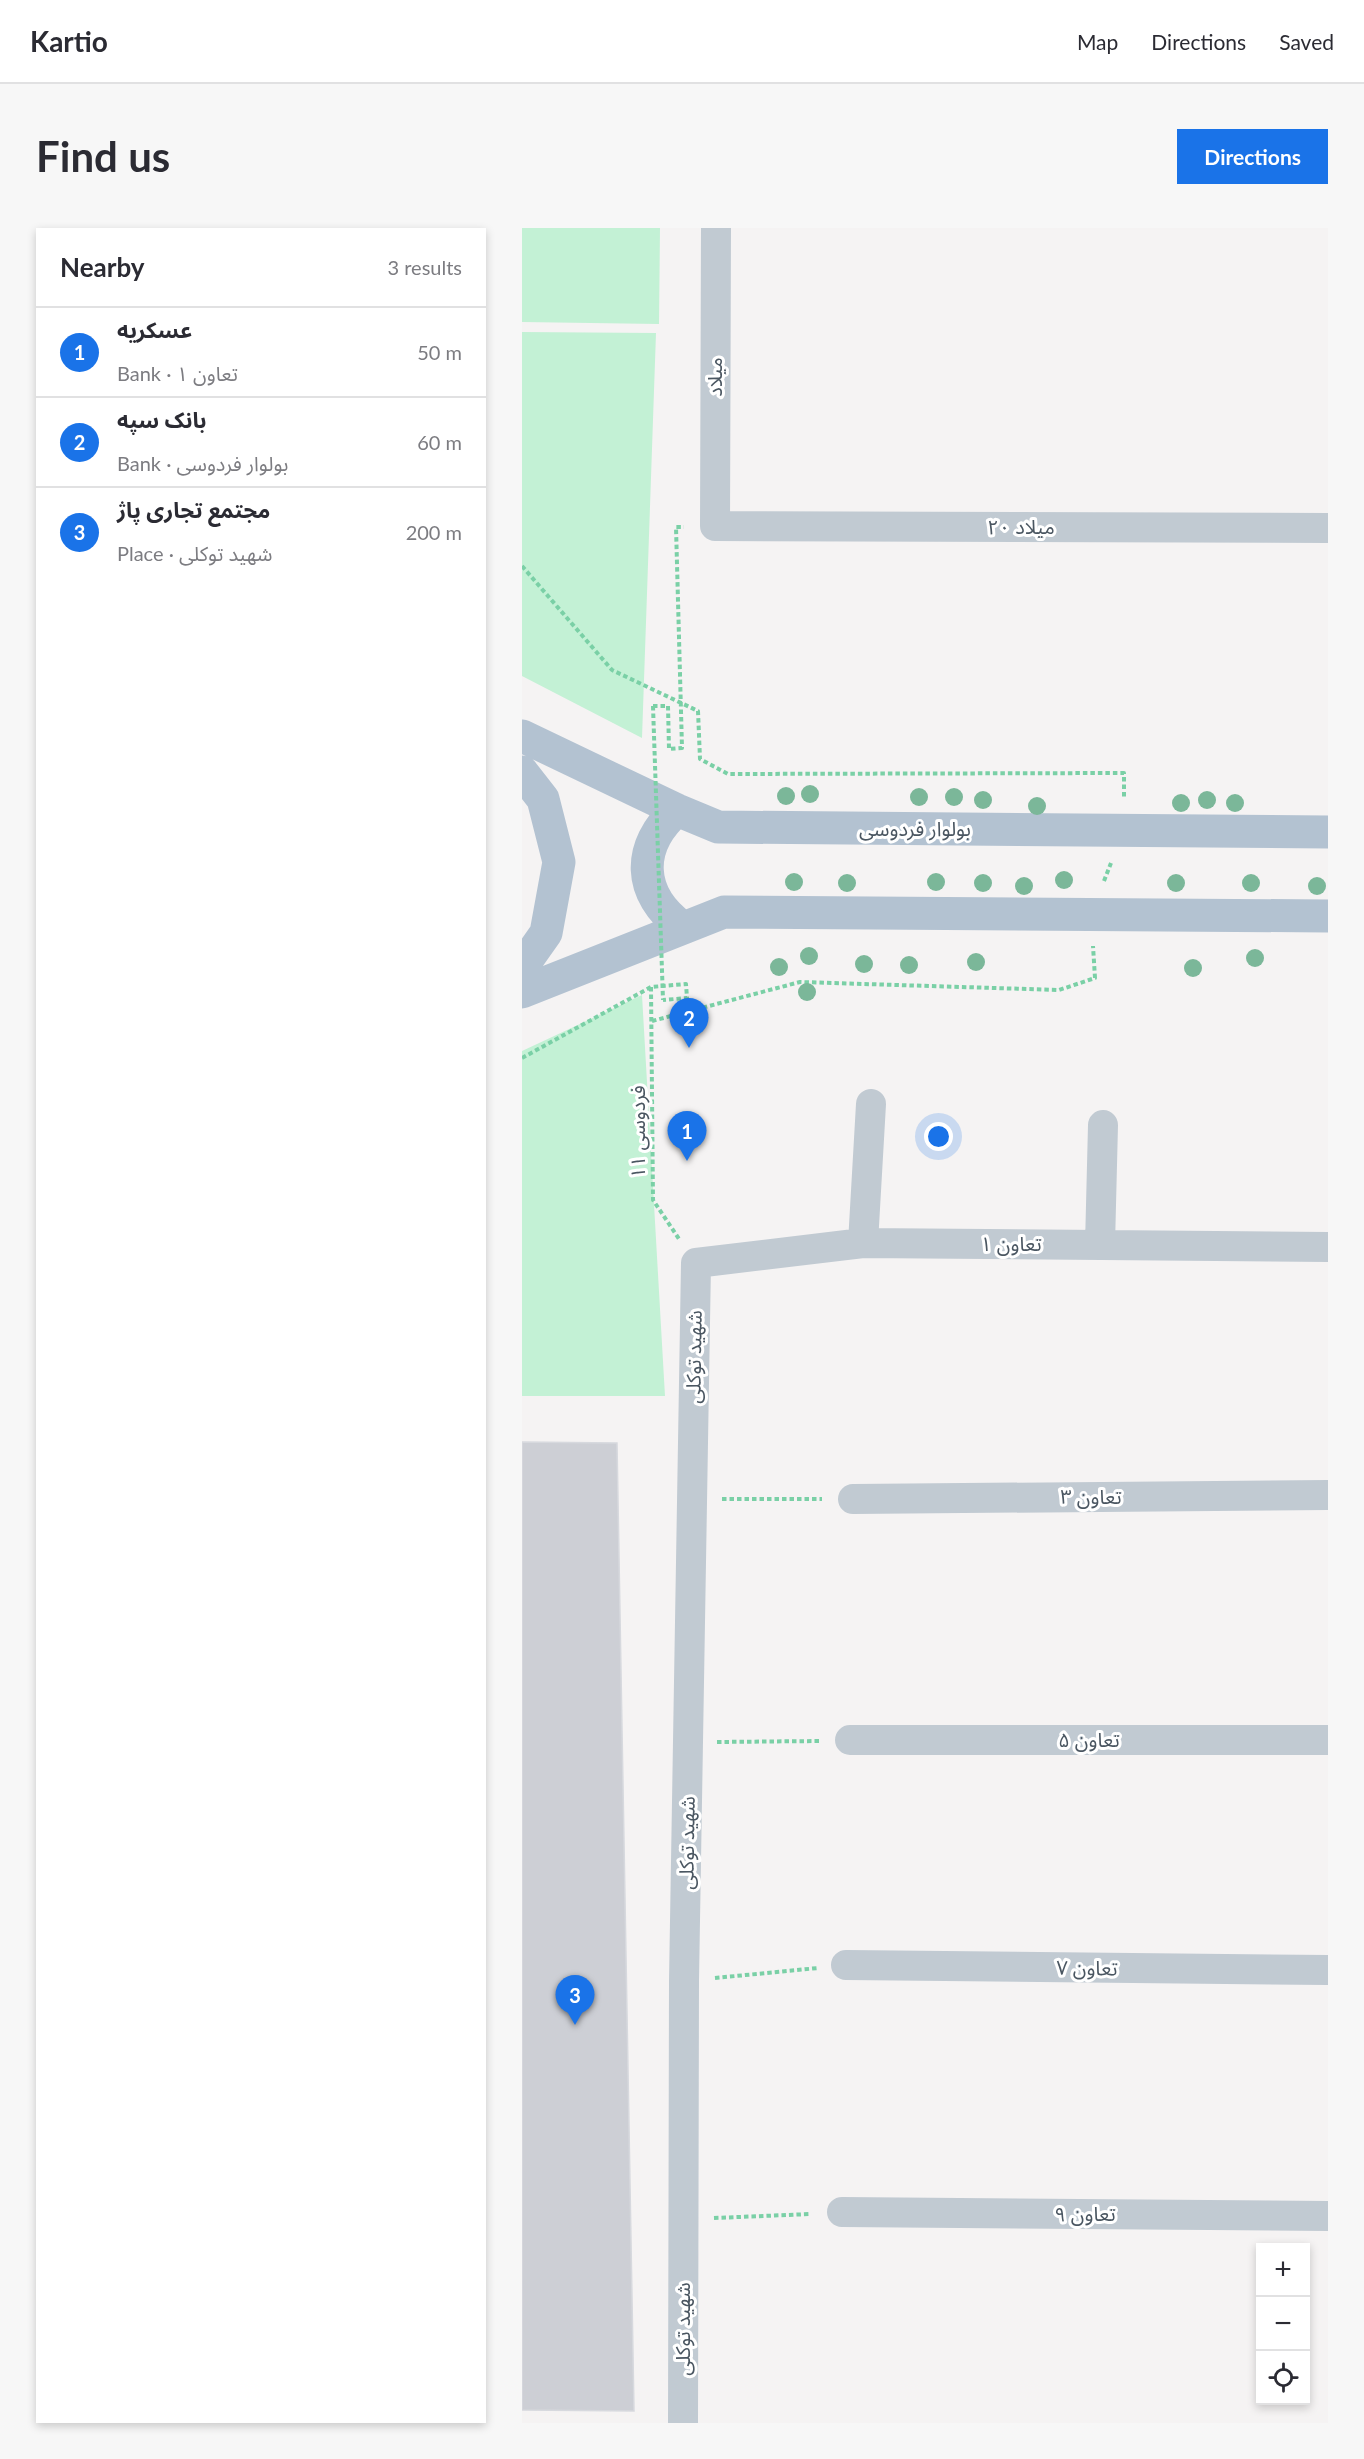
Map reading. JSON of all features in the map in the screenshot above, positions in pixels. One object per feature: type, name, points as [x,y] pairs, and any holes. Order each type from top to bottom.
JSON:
[{"type":"main road","name":"بولوار فردوسی","points":[[522,736],[677,810],[718,827],[1328,832]]},
{"type":"main road","points":[[522,772],[543,799],[559,862],[546,933],[522,967]]},
{"type":"main road","points":[[677,810],[664,821],[654,836],[648,852],[647,870],[650,887],[657,903],[668,917],[682,927]]},
{"type":"main road","points":[[522,992],[724,912],[1328,916]]},
{"type":"street","name":"میلاد","points":[[715,526],[716,228]]},
{"type":"street","name":"میلاد ۲۰","points":[[715,526],[1328,528]]},
{"type":"street","points":[[863,1243],[871,1104]]},
{"type":"street","points":[[1100,1245],[1103,1125]]},
{"type":"street","name":"تعاون ۱","points":[[696,1263],[863,1243],[1328,1247]]},
{"type":"street","name":"شهید توکلی","points":[[683,2423],[684,1981],[696,1263]]},
{"type":"street","name":"تعاون ۳","points":[[854,1499],[1328,1495]]},
{"type":"street","name":"تعاون ۵","points":[[850,1740],[1328,1740]]},
{"type":"street","name":"تعاون ۷","points":[[846,1965],[1328,1970]]},
{"type":"street","name":"تعاون ۹","points":[[842,2212],[1328,2216]]},
{"type":"path","points":[[522,1058],[651,987],[686,984],[687,998],[663,1000],[653,706],[668,706],[669,749],[682,748],[676,527],[715,526]]},
{"type":"path","points":[[522,566],[612,670],[698,711],[700,759],[728,774],[1124,773],[1124,830],[1090,915],[1095,978],[1059,990],[800,982],[652,1021]]},
{"type":"path","name":"فردوسی ۱۱","points":[[651,987],[653,1200],[696,1263]]},
{"type":"path","points":[[691,1499],[854,1499]]},
{"type":"path","points":[[689,1743],[850,1740]]},
{"type":"path","points":[[684,1981],[846,1965]]},
{"type":"path","points":[[683,2219],[842,2212]]},
{"type":"green space","points":[[522,228],[660,228],[659,324],[522,322]]},
{"type":"green space","points":[[522,332],[656,333],[642,738],[522,676]]},
{"type":"green space","points":[[642,995],[665,1396],[522,1396],[522,1051]]},
{"type":"building","points":[[522,1442],[617,1443],[634,2411],[522,2410]]},
{"type":"place","name":"بانک سپه","points":[[689,1048]]},
{"type":"place","name":"عسکریه","points":[[687,1161]]},
{"type":"place","name":"مجتمع تجاری پاژ","points":[[575,2025]]}]
